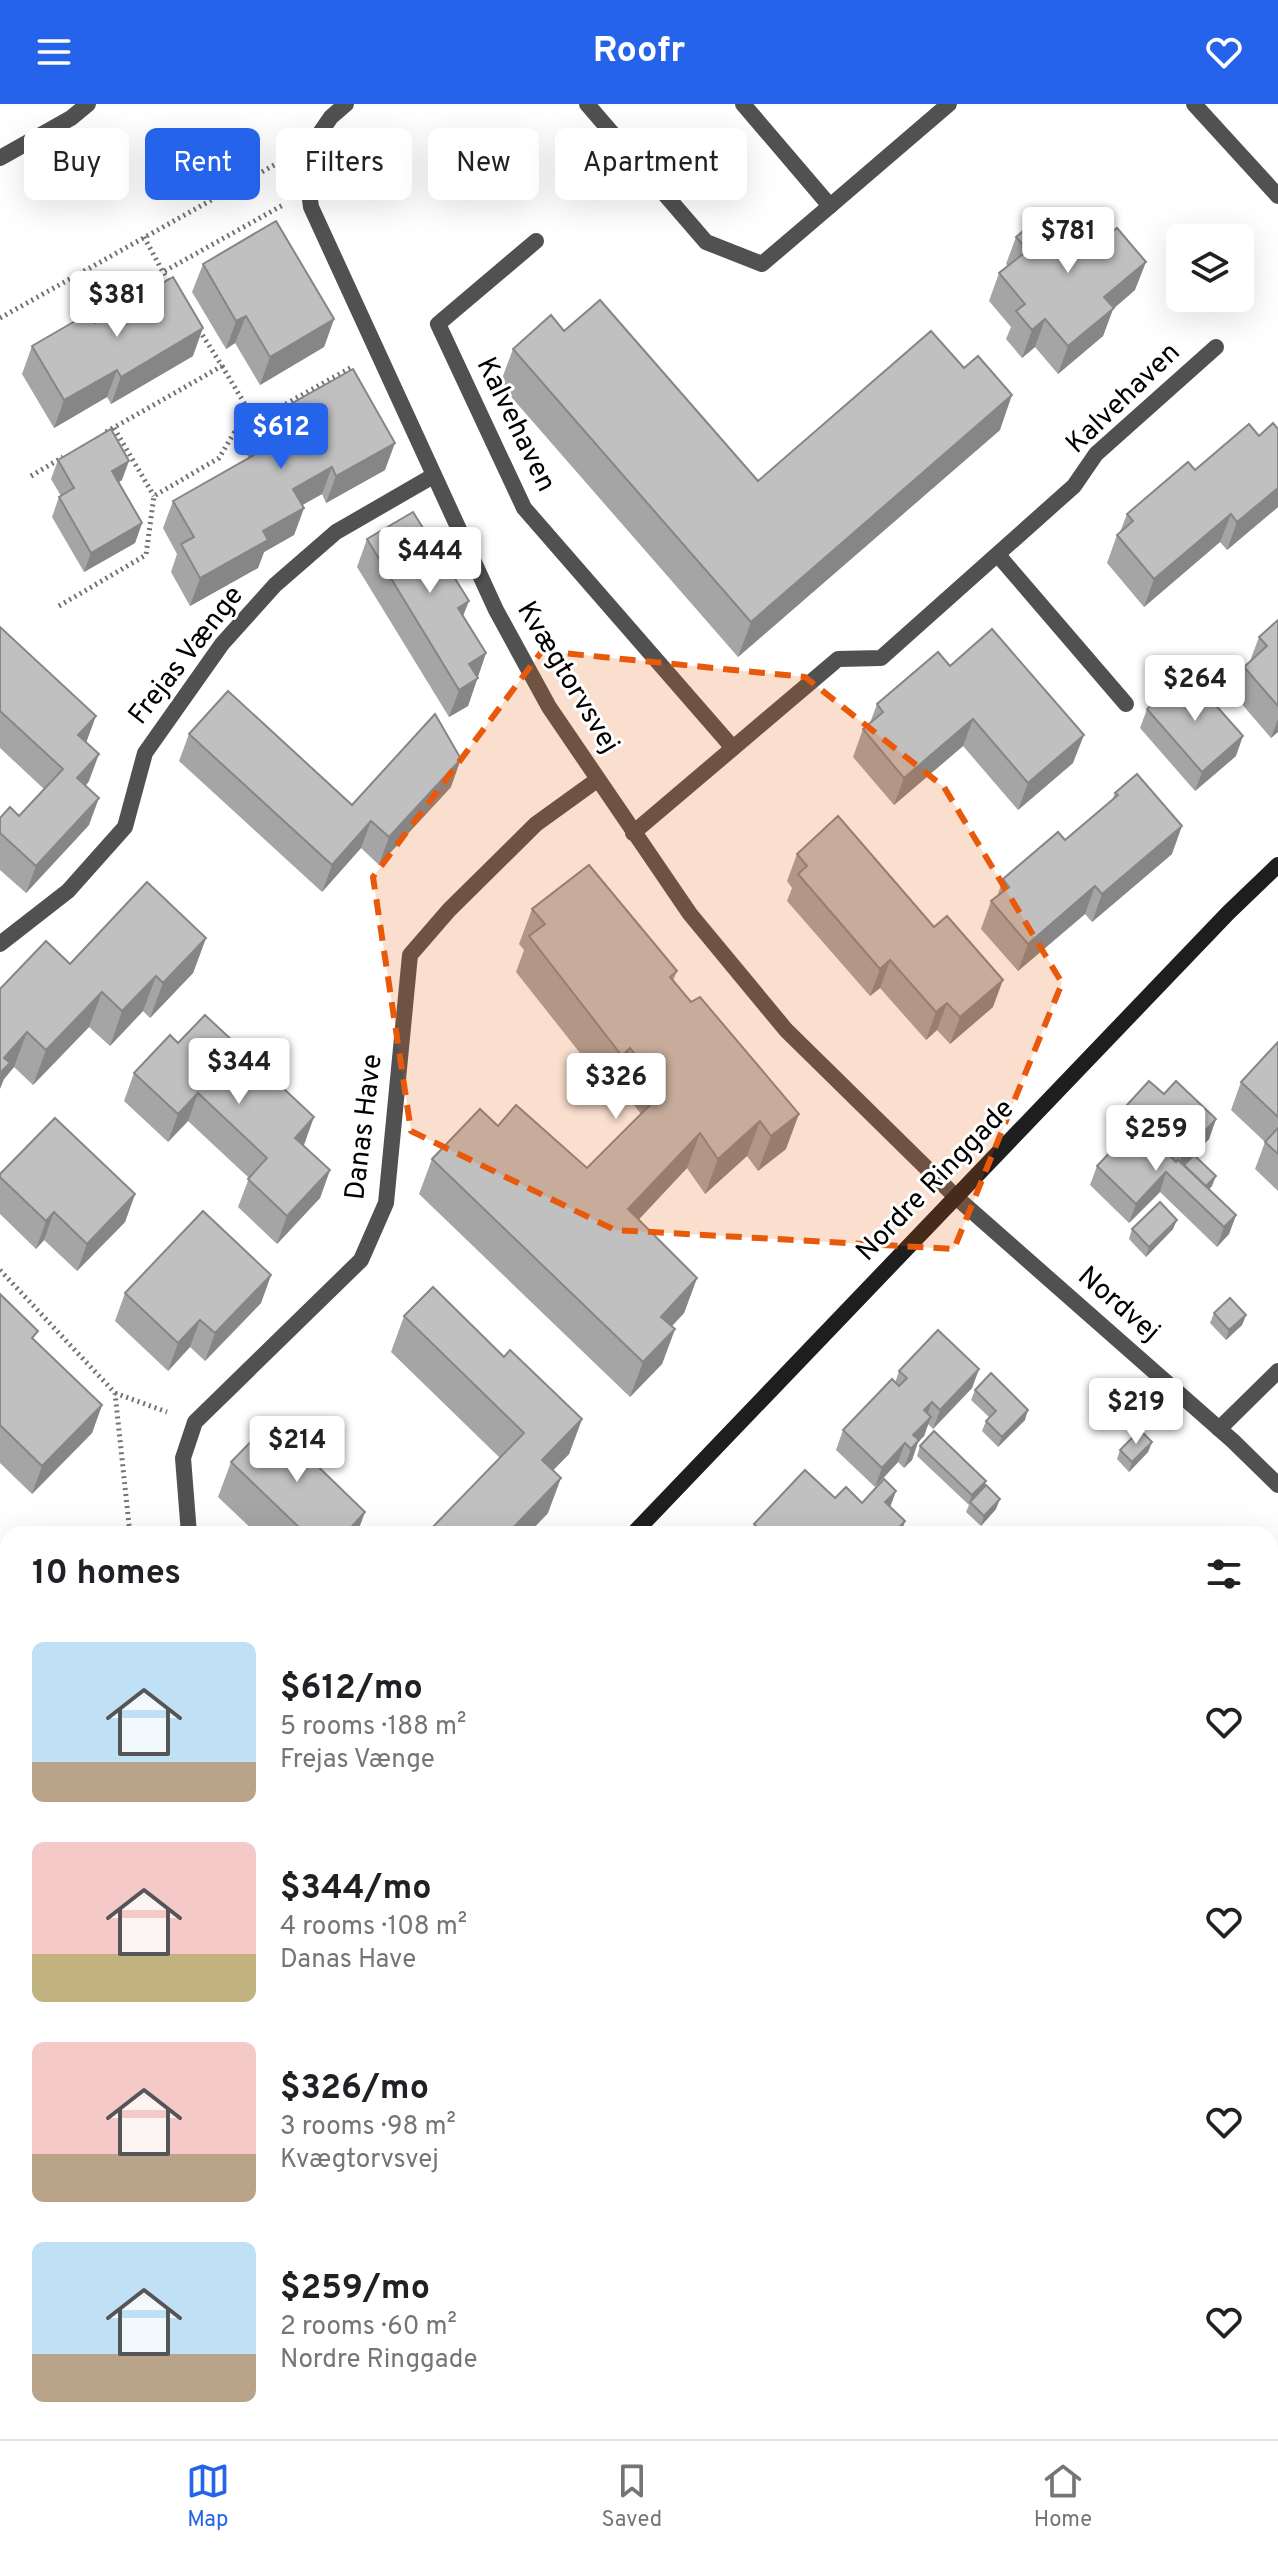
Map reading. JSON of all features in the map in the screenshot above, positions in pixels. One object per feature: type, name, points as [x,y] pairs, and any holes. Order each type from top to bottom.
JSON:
[{"type":"street","points":[[0,158],[71,118],[88,104]]},
{"type":"street","points":[[323,128],[346,104]]},
{"type":"street","points":[[587,104],[706,242],[762,264],[949,104]]},
{"type":"street","points":[[743,104],[830,206]]},
{"type":"street","points":[[1194,104],[1278,196]]},
{"type":"street","name":"Kvægtorvsvej","points":[[310,200],[496,610],[549,707],[690,914],[786,1030],[957,1198]]},
{"type":"street","name":"Kalvehaven","points":[[536,241],[438,324],[524,508],[733,748]]},
{"type":"street","name":"Kalvehaven","points":[[633,833],[838,659],[881,658],[1074,486],[1096,454],[1216,347]]},
{"type":"street","name":"Frejas Vænge","points":[[0,944],[68,891],[125,827],[145,753],[222,644],[275,585],[336,532],[433,476]]},
{"type":"street","points":[[998,555],[1126,704]]},
{"type":"street","name":"Danas Have","points":[[188,1526],[183,1458],[195,1422],[361,1260],[386,1203],[410,955],[449,910],[536,824],[597,780]]},
{"type":"street","name":"Nordre Ringgade","points":[[641,1526],[1228,913],[1278,865]]},
{"type":"street","name":"Nordvej","points":[[957,1198],[1219,1429],[1278,1485]]},
{"type":"street","points":[[1219,1429],[1278,1371]]},
{"type":"path","points":[[0,318],[276,164]]},
{"type":"path","points":[[163,272],[294,200]]},
{"type":"path","points":[[144,237],[180,299]]},
{"type":"path","points":[[197,326],[255,421]]},
{"type":"path","points":[[154,496],[219,458],[234,433],[378,352]]},
{"type":"path","points":[[102,435],[222,366]]},
{"type":"path","points":[[59,606],[146,555],[154,496],[114,428]]},
{"type":"path","points":[[31,476],[66,455]]},
{"type":"path","points":[[0,1270],[115,1393],[195,1422]]},
{"type":"path","points":[[115,1393],[129,1526]]},
{"type":"highlighted area","points":[[542,651],[805,677],[944,787],[1062,983],[954,1249],[615,1230],[411,1131],[373,877]]},
{"type":"building","points":[[1067,209],[1097,245],[1117,228],[1146,262],[1104,297],[1114,308],[1068,346],[1045,319],[1032,330],[1016,311],[1025,304],[999,273],[1028,250],[1016,237],[1043,214],[1050,223]]},
{"type":"building","points":[[276,221],[334,319],[270,357],[246,316],[236,321],[203,264]]},
{"type":"building","points":[[173,277],[203,328],[121,377],[117,370],[64,400],[32,346],[89,313],[95,323]]},
{"type":"building","points":[[600,300],[758,481],[931,331],[964,368],[978,356],[1012,395],[751,622],[513,349],[551,315],[564,331]]},
{"type":"building","points":[[353,369],[395,443],[336,476],[332,467],[293,489],[304,508],[263,531],[268,540],[200,578],[181,544],[194,537],[173,501],[268,447],[255,424]]},
{"type":"building","points":[[1273,423],[1278,429],[1278,488],[1237,522],[1231,514],[1154,579],[1117,535],[1133,521],[1127,514],[1188,462],[1195,470],[1249,424],[1259,436]]},
{"type":"building","points":[[111,429],[129,461],[112,471],[142,523],[91,553],[59,497],[74,488],[58,460]]},
{"type":"building","points":[[413,512],[469,601],[458,608],[486,653],[469,664],[478,678],[459,690],[367,539]]},
{"type":"building","points":[[1278,620],[1278,706],[1244,667],[1267,646],[1259,637]]},
{"type":"building","points":[[0,627],[96,716],[78,735],[99,754],[77,778],[99,798],[36,866],[0,833],[0,818],[10,807],[19,816],[63,769],[0,711]]},
{"type":"building","points":[[992,629],[1084,735],[1028,783],[973,719],[904,778],[863,729],[883,712],[877,704],[938,652],[950,666]]},
{"type":"building","points":[[1188,674],[1243,736],[1202,772],[1147,709]]},
{"type":"building","points":[[228,691],[352,805],[435,714],[461,759],[389,837],[371,821],[332,865],[189,734]]},
{"type":"building","points":[[1137,774],[1182,826],[1102,894],[1095,886],[1028,944],[991,901],[1009,887],[1003,879],[1058,832],[1065,840],[1118,795],[1115,793]]},
{"type":"building","points":[[838,816],[934,927],[947,916],[1003,980],[960,1017],[947,1003],[936,1012],[890,960],[880,969],[798,874],[807,866],[797,854]]},
{"type":"building","points":[[589,865],[677,971],[670,977],[691,1002],[700,997],[799,1114],[771,1136],[760,1121],[718,1159],[700,1133],[628,1209],[697,1278],[661,1317],[675,1329],[643,1362],[432,1159],[480,1109],[498,1126],[516,1105],[587,1168],[664,1091],[630,1048],[622,1056],[529,936],[545,924],[532,909]]},
{"type":"building","points":[[147,882],[206,938],[163,983],[156,976],[122,1011],[102,992],[46,1050],[27,1032],[4,1058],[10,1063],[0,1073],[0,989],[46,941],[70,964]]},
{"type":"building","points":[[205,1015],[314,1117],[295,1138],[330,1170],[287,1216],[248,1179],[267,1158],[198,1093],[178,1114],[134,1073],[170,1035],[178,1043]]},
{"type":"building","points":[[1278,1042],[1278,1117],[1241,1082]]},
{"type":"building","points":[[1149,1081],[1164,1094],[1176,1081],[1216,1119],[1182,1156],[1127,1105]]},
{"type":"building","points":[[55,1118],[135,1194],[87,1244],[54,1212],[46,1221],[0,1177]]},
{"type":"building","points":[[1137,1124],[1236,1215],[1224,1227],[1166,1172],[1136,1204],[1097,1166]]},
{"type":"building","points":[[1278,1128],[1278,1154],[1265,1142]]},
{"type":"building","points":[[1194,1155],[1216,1176],[1206,1186],[1184,1165]]},
{"type":"building","points":[[1160,1202],[1177,1220],[1149,1247],[1132,1229]]},
{"type":"building","points":[[203,1211],[271,1275],[215,1333],[200,1320],[178,1343],[125,1293]]},
{"type":"building","points":[[433,1287],[504,1357],[510,1350],[582,1419],[542,1460],[561,1478],[515,1526],[434,1526],[524,1433],[404,1316]]},
{"type":"building","points":[[0,1294],[38,1331],[32,1338],[102,1405],[42,1466],[0,1425]]},
{"type":"building","points":[[1230,1298],[1246,1315],[1229,1330],[1214,1313]]},
{"type":"building","points":[[938,1330],[979,1369],[940,1410],[932,1402],[924,1410],[931,1417],[913,1435],[919,1440],[911,1449],[905,1443],[882,1468],[843,1430],[892,1379],[899,1386],[907,1378],[899,1371]]},
{"type":"building","points":[[991,1373],[1028,1410],[1002,1437],[986,1421],[996,1411],[975,1390]]},
{"type":"building","points":[[271,1421],[365,1512],[352,1526],[298,1526],[231,1462]]},
{"type":"building","points":[[1140,1430],[1152,1442],[1132,1462],[1120,1450]]},
{"type":"building","points":[[934,1431],[986,1481],[972,1495],[920,1446]]},
{"type":"building","points":[[805,1470],[835,1498],[846,1487],[862,1503],[884,1479],[896,1491],[885,1502],[905,1521],[900,1526],[754,1524]]},
{"type":"building","points":[[986,1485],[1000,1499],[984,1516],[970,1502]]}]
